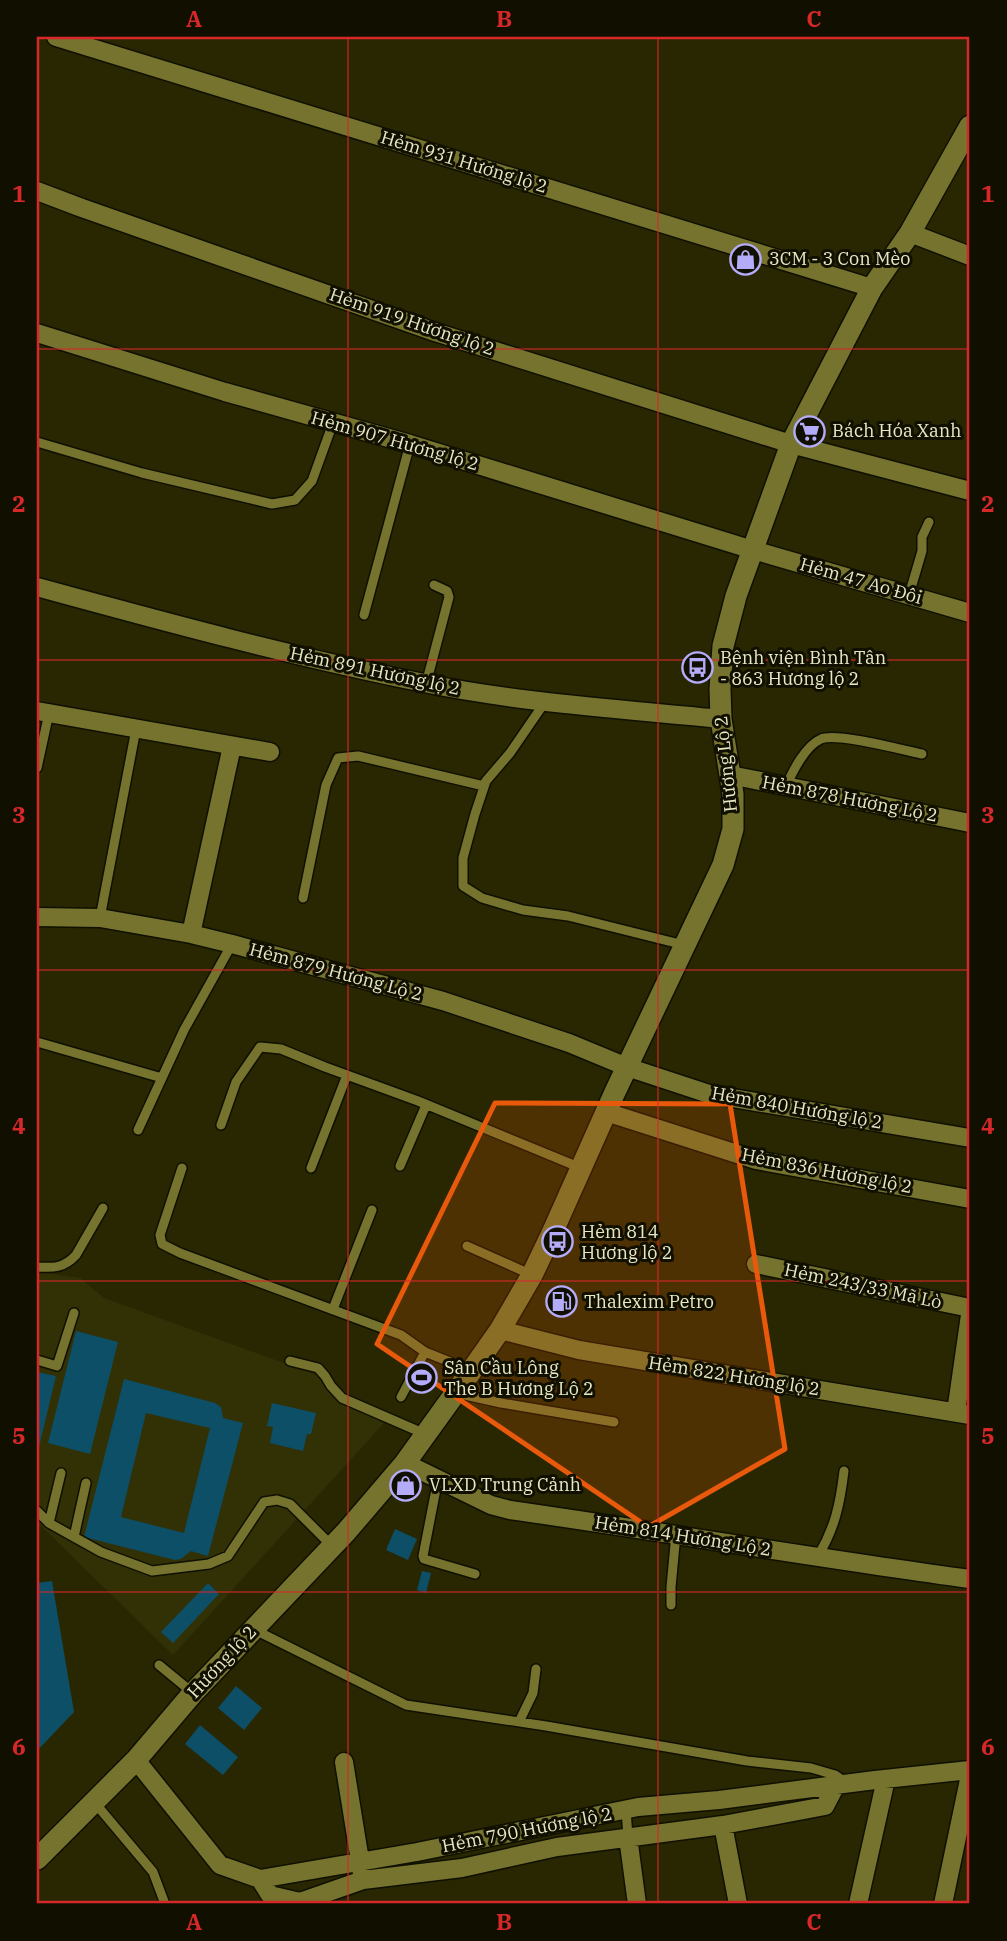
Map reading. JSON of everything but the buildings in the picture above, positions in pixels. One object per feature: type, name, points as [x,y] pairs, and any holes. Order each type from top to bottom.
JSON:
[{"type":"main road","name":"Hương Lộ 2","points":[[405,1463],[500,1330],[532,1275],[723,865],[733,829],[733,793],[720,719],[720,689],[723,646],[736,596],[791,444],[872,288],[910,233],[970,126]]},
{"type":"main road","name":"Hương lộ 2","points":[[37,1859],[136,1760],[192,1693],[332,1546],[405,1463]]},
{"type":"street","name":"Hẻm 931 Hương lộ 2","points":[[56,37],[872,288]]},
{"type":"street","name":"Hẻm 919 Hương lộ 2","points":[[37,191],[435,331],[791,444],[970,491]]},
{"type":"street","points":[[910,233],[970,256]]},
{"type":"street","name":"Hẻm 907 Hương lộ 2","points":[[37,333],[753,550]]},
{"type":"street","name":"Hẻm 47 Ao Đôi","points":[[753,550],[970,613]]},
{"type":"street","name":"Hẻm 891 Hương lộ 2","points":[[37,587],[223,638],[426,684],[545,702],[720,719]]},
{"type":"street","points":[[43,712],[270,752]]},
{"type":"street","points":[[191,934],[232,746]]},
{"type":"street","name":"Hẻm 878 Hương Lộ 2","points":[[730,775],[970,823]]},
{"type":"street","name":"Hẻm 879 Hương Lộ 2","points":[[37,918],[100,919],[191,934],[232,944],[443,1001],[627,1067]]},
{"type":"street","name":"Hẻm 840 Hương lộ 2","points":[[627,1067],[709,1094],[970,1138]]},
{"type":"street","name":"Hẻm 836 Hương lộ 2","points":[[606,1112],[756,1160],[970,1199]]},
{"type":"street","name":"Hẻm 243/33 Mã Lò","points":[[756,1264],[970,1308]]},
{"type":"street","points":[[963,1413],[970,1315]]},
{"type":"street","name":"Hẻm 822 Hương lộ 2","points":[[500,1330],[579,1350],[963,1413]]},
{"type":"street","name":"Hẻm 814 Hương Lộ 2","points":[[405,1463],[509,1510],[970,1579]]},
{"type":"street","name":"Hẻm 790 Hương lộ 2","points":[[136,1760],[220,1865],[261,1879],[362,1871],[626,1810],[886,1779],[970,1772]]},
{"type":"street","points":[[344,1762],[362,1871]]},
{"type":"street","points":[[943,1904],[970,1772]]},
{"type":"street","points":[[858,1904],[886,1779]]},
{"type":"street","points":[[261,1879],[270,1895],[300,1902],[362,1871],[462,1868],[557,1847],[723,1825],[825,1806],[842,1784]]},
{"type":"street","points":[[723,1825],[738,1904]]},
{"type":"street","points":[[628,1837],[638,1904]]},
{"type":"lane","points":[[37,442],[142,473],[272,504],[295,500],[312,481],[333,423]]},
{"type":"lane","points":[[364,615],[410,444]]},
{"type":"lane","points":[[909,595],[922,551],[922,537],[929,522]]},
{"type":"lane","points":[[426,684],[449,597],[447,591],[434,585]]},
{"type":"lane","points":[[545,702],[510,753],[486,781],[463,858],[463,886],[482,898],[523,910],[568,916],[684,946]]},
{"type":"lane","points":[[37,768],[43,712]]},
{"type":"lane","points":[[100,919],[136,729]]},
{"type":"lane","points":[[786,786],[795,765],[821,739],[837,737],[922,754]]},
{"type":"lane","points":[[303,898],[326,785],[338,758],[358,756],[484,786]]},
{"type":"lane","points":[[138,1130],[184,1030],[232,944]]},
{"type":"lane","points":[[37,1042],[162,1078]]},
{"type":"lane","points":[[220,1125],[236,1082],[260,1047],[281,1049],[582,1169]]},
{"type":"lane","points":[[311,1168],[346,1075]]},
{"type":"lane","points":[[401,1166],[426,1105]]},
{"type":"lane","points":[[182,1168],[159,1235],[162,1244],[401,1335],[425,1352],[472,1370]]},
{"type":"lane","points":[[37,1267],[59,1268],[70,1262],[103,1208]]},
{"type":"lane","points":[[332,1309],[372,1210]]},
{"type":"lane","points":[[467,1246],[532,1275]]},
{"type":"lane","points":[[37,1360],[57,1366],[74,1312]]},
{"type":"lane","points":[[401,1397],[425,1352]]},
{"type":"lane","points":[[290,1361],[318,1368],[342,1398],[426,1435]]},
{"type":"lane","points":[[455,1392],[501,1403],[614,1422]]},
{"type":"lane","points":[[817,1558],[830,1537],[841,1499],[844,1471]]},
{"type":"lane","points":[[50,1523],[61,1473]]},
{"type":"lane","points":[[438,1479],[422,1553],[424,1559],[475,1574]]},
{"type":"lane","points":[[74,1536],[86,1483]]},
{"type":"lane","points":[[37,1511],[50,1523],[102,1552],[152,1571],[209,1564],[228,1556],[264,1503],[277,1500],[290,1504],[332,1546]]},
{"type":"lane","points":[[671,1605],[670,1587],[676,1534]]},
{"type":"lane","points":[[253,1629],[406,1705],[811,1768],[835,1775],[842,1784]]},
{"type":"lane","points":[[159,1665],[192,1693]]},
{"type":"lane","points":[[519,1722],[533,1693],[536,1669]]},
{"type":"lane","points":[[719,1800],[723,1825]]},
{"type":"lane","points":[[94,1801],[153,1872],[165,1904]]},
{"type":"lane","points":[[626,1810],[628,1837]]},
{"type":"highlighted area","points":[[495,1103],[730,1104],[785,1449],[648,1527],[377,1344]]},
{"type":"shaded area","points":[[37,1272],[80,1278],[104,1298],[320,1376],[335,1398],[384,1423],[173,1655],[37,1522]]},
{"type":"place","name":"3CM - 3 Con Mèo","points":[[746,259]]},
{"type":"place","name":"Bách Hóa Xanh","points":[[809,431]]},
{"type":"place","name":"Bệnh viện Bình Tân - 863 Hương lộ 2","points":[[697,668]]},
{"type":"place","name":"Hẻm 814 Hương lộ 2","points":[[558,1242]]},
{"type":"place","name":"Thalexim Petro","points":[[561,1302]]},
{"type":"place","name":"Sân Cầu Lông The B Hương Lộ 2","points":[[421,1378]]},
{"type":"place","name":"VLXD Trung Cảnh","points":[[406,1485]]}]
